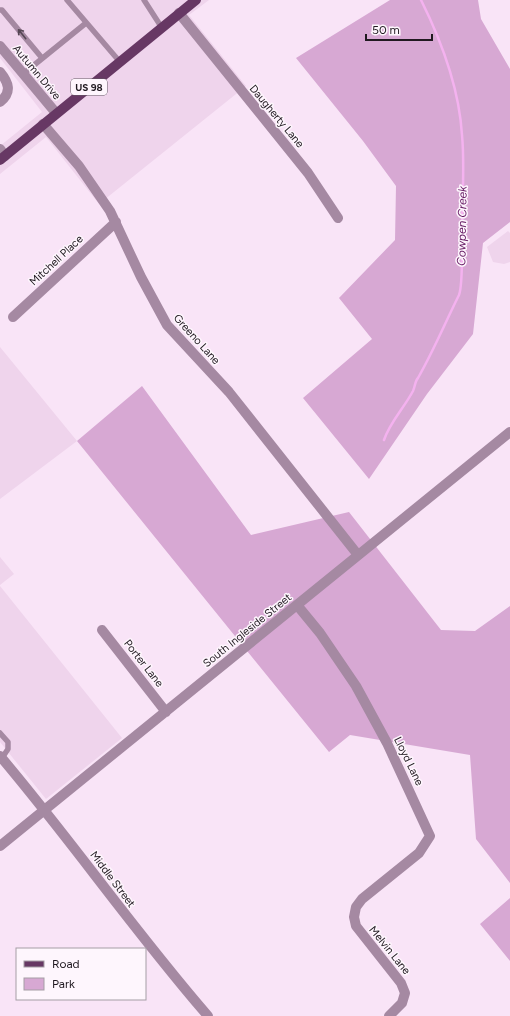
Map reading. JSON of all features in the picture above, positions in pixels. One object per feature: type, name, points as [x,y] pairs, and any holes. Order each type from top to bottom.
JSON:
[{"type":"main road","name":"US 98","points":[[2,155],[56,114],[196,0]]},
{"type":"street","name":"Daugherty Lane","points":[[179,14],[308,173],[338,218]]},
{"type":"street","name":"Autumn Drive","points":[[0,46],[56,114]]},
{"type":"street","points":[[0,72],[8,84],[9,90],[6,97],[0,102]]},
{"type":"street","name":"Greeno Lane","points":[[43,124],[90,180],[116,222],[141,277],[167,325],[229,392],[358,554]]},
{"type":"street","name":"Mitchell Place","points":[[13,317],[116,222]]},
{"type":"street","name":"South Ingleside Street","points":[[0,846],[510,432]]},
{"type":"street","name":"Lloyd Lane","points":[[297,605],[320,633],[356,686],[387,743],[430,836],[419,853],[362,899],[356,907],[354,917]]},
{"type":"street","name":"Porter Lane","points":[[102,630],[166,712]]},
{"type":"street","name":"Middle Street","points":[[1,757],[46,810],[131,923],[208,1016]]},
{"type":"street","name":"Melvin Lane","points":[[354,917],[361,934],[401,983],[405,993],[402,1003],[389,1016]]},
{"type":"lane","points":[[67,0],[120,62]]},
{"type":"lane","points":[[144,0],[162,28]]},
{"type":"lane","points":[[1,10],[42,58]]},
{"type":"lane","points":[[23,74],[86,23]]},
{"type":"lane","points":[[0,733],[8,742],[8,748],[1,757]]},
{"type":"shaded area","points":[[0,0],[209,0],[189,15],[246,86],[99,204],[46,137],[0,174],[0,146],[42,112],[0,58]]},
{"type":"shaded area","points":[[508,231],[510,233],[510,262],[504,264],[493,262],[487,247]]},
{"type":"shaded area","points":[[0,347],[77,441],[0,499]]},
{"type":"shaded area","points":[[0,557],[14,574],[0,585]]},
{"type":"shaded area","points":[[0,586],[122,738],[46,799],[0,742]]},
{"type":"green space","points":[[390,0],[478,0],[481,19],[510,69],[510,222],[483,243],[473,334],[427,394],[369,479],[303,398],[372,339],[339,298],[395,240],[396,186],[363,141],[296,58]]},
{"type":"green space","points":[[142,386],[251,535],[349,512],[441,630],[475,631],[510,606],[510,883],[476,839],[470,755],[350,735],[329,752],[77,441]]},
{"type":"green space","points":[[510,898],[510,961],[480,924]]},
{"type":"waterway","name":"Cowpen Creek","points":[[384,440],[390,427],[413,391],[416,381],[459,295],[461,283],[463,159],[460,117],[448,65],[436,32],[421,0]]}]
